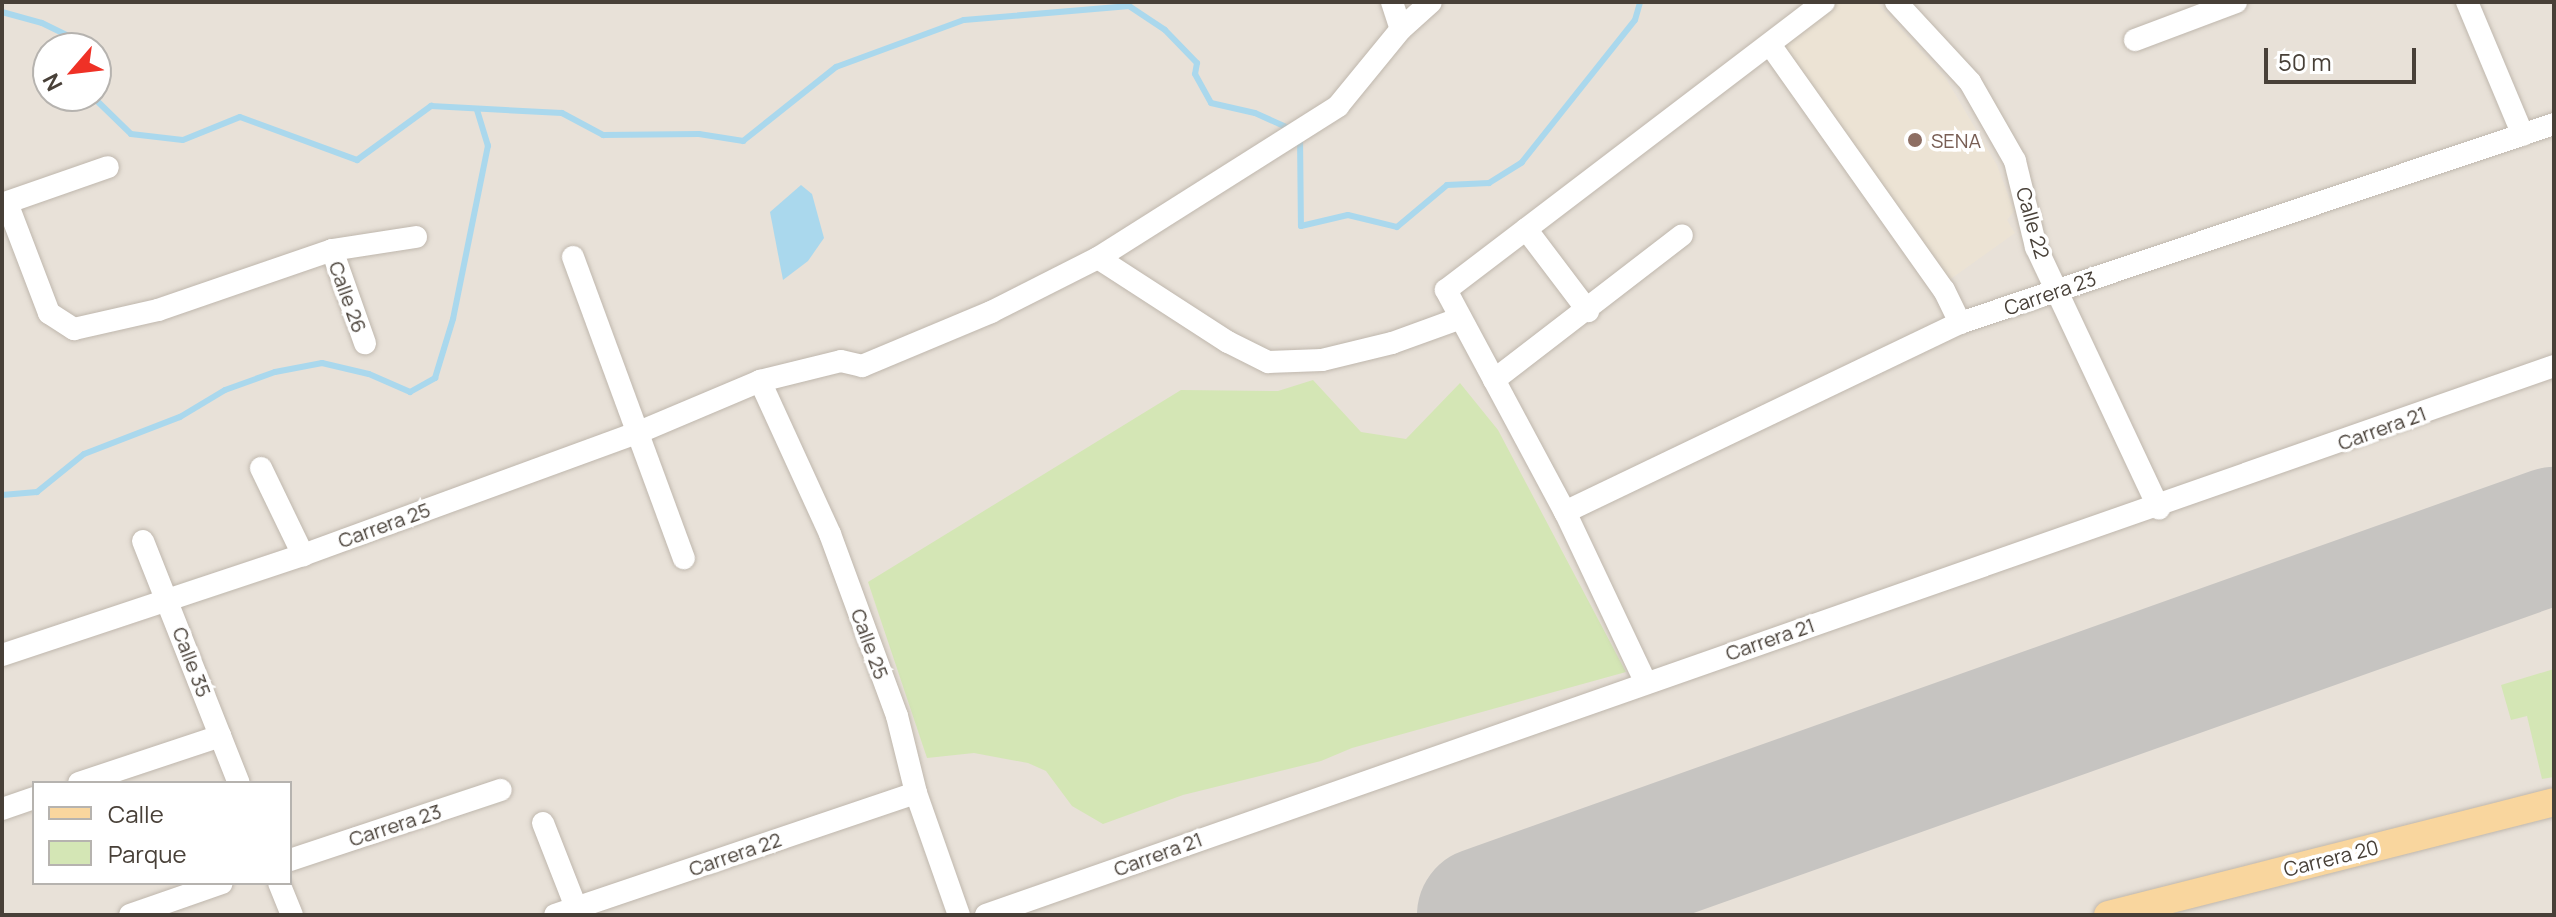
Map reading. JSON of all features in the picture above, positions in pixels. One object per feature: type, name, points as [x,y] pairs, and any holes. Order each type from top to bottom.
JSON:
[{"type":"main road","name":"Carrera 20","points":[[2108,915],[2554,802]]},
{"type":"street","points":[[1392,2],[1401,29]]},
{"type":"street","name":"Carrera 25","points":[[2,655],[170,602],[303,555],[637,433],[760,381],[841,361],[862,366],[882,360],[1098,258],[1279,147],[1338,106],[1401,29],[1431,2]]},
{"type":"street","points":[[1645,681],[1565,512],[1446,290],[1771,46],[1824,2]]},
{"type":"street","name":"Calle 22","points":[[1896,2],[1970,82],[2015,161],[2036,247],[2159,508]]},
{"type":"street","points":[[2135,40],[2236,2]]},
{"type":"street","points":[[2467,2],[2523,135]]},
{"type":"street","points":[[1771,46],[1944,290],[1960,323]]},
{"type":"street","name":"Carrera 23","points":[[1565,512],[1960,323],[2554,124]]},
{"type":"street","points":[[108,167],[5,204],[49,313],[74,329],[144,313],[332,250],[416,237]]},
{"type":"street","points":[[1526,229],[1588,311]]},
{"type":"street","points":[[1494,380],[1588,311],[1682,235]]},
{"type":"street","name":"Calle 26","points":[[332,250],[365,343]]},
{"type":"street","points":[[573,257],[684,558]]},
{"type":"street","points":[[1098,258],[1228,342],[1268,362],[1322,360],[1392,343],[1461,318]]},
{"type":"street","name":"Carrera 21","points":[[986,915],[1645,681],[2159,508],[2554,366]]},
{"type":"street","name":"Calle 25","points":[[760,381],[830,534],[897,716],[916,793],[959,915]]},
{"type":"street","points":[[261,468],[303,555]]},
{"type":"street","name":"Calle 35","points":[[143,541],[170,602],[238,781]]},
{"type":"street","points":[[85,781],[220,736]]},
{"type":"street","name":"Carrera 23","points":[[292,859],[501,790]]},
{"type":"street","name":"Carrera 22","points":[[570,913],[916,793]]},
{"type":"street","points":[[2,809],[32,799]]},
{"type":"street","points":[[543,823],[570,913]]},
{"type":"street","points":[[130,915],[216,885]]},
{"type":"street","points":[[280,885],[292,915]]},
{"type":"shaded area","points":[[2,2],[2554,2],[2554,915],[2,915]]},
{"type":"shaded area","name":"SENA","points":[[1835,2],[1876,2],[1945,77],[1997,165],[2014,211],[2007,220],[2015,233],[1945,283],[1784,50],[1786,35]]},
{"type":"green space","points":[[1313,380],[1361,432],[1406,439],[1460,383],[1498,430],[1626,672],[1352,748],[1321,761],[1183,795],[1103,824],[1072,806],[1046,771],[1028,763],[974,753],[927,758],[868,582],[1181,390],[1278,391]]},
{"type":"green space","points":[[2554,669],[2554,777],[2542,779],[2527,716],[2511,720],[2501,685]]},
{"type":"water","points":[[801,185],[812,194],[824,238],[808,261],[783,280],[770,212]]},
{"type":"waterway","points":[[1300,136],[1301,226],[1348,215],[1397,227],[1447,185],[1489,183],[1522,162],[1635,20],[1640,2]]},
{"type":"waterway","points":[[108,112],[131,134],[183,140],[240,117],[357,160],[431,106],[562,113],[603,135],[699,134],[743,141],[836,67],[964,20],[1129,6],[1165,30],[1197,63],[1195,74],[1211,103],[1255,113],[1293,130]]},
{"type":"waterway","points":[[2,12],[42,23],[60,32]]},
{"type":"waterway","points":[[2,495],[37,492],[84,454],[180,417],[225,390],[275,372],[322,363],[369,374],[410,392],[435,378],[453,319],[488,146],[477,110]]},
{"type":"runway","points":[[1485,915],[2554,535]]},
{"type":"place","name":"SENA","points":[[1915,140]]}]
